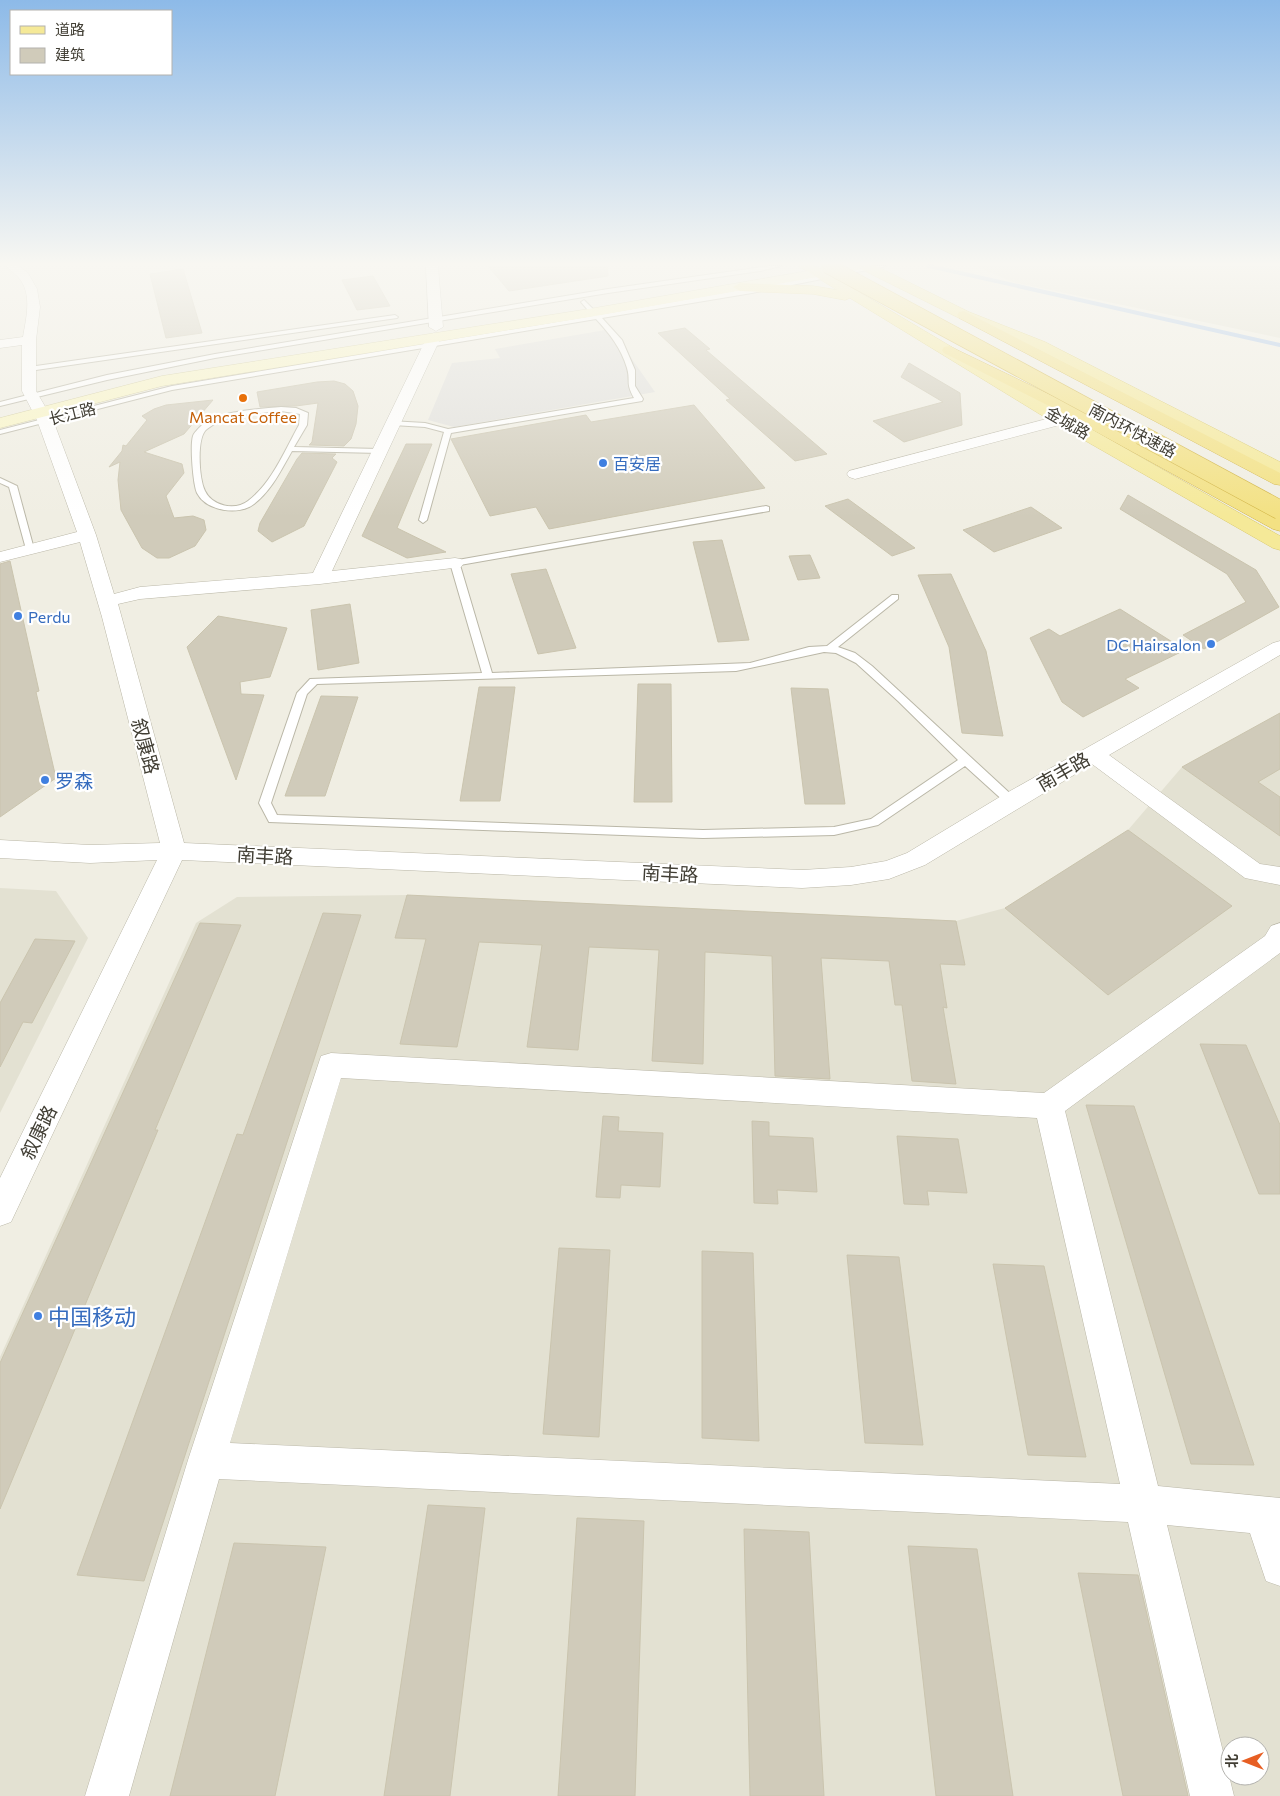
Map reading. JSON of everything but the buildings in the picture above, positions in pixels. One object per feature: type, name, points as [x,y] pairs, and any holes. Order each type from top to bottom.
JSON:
[{"type":"highway","name":"南内环快速路","points":[[973,350],[1280,510]]},
{"type":"highway","name":"南内环快速路","points":[[1010,350],[1280,493]]},
{"type":"highway","points":[[1031,350],[1280,480]]},
{"type":"highway","points":[[1061,412],[1280,525]]},
{"type":"main road","name":"长江路","points":[[0,414],[38,408],[162,381],[335,350]]},
{"type":"main road","name":"金城路","points":[[949,350],[1061,412],[1280,544]]},
{"type":"main road","points":[[1047,350],[1280,469]]},
{"type":"main road","name":"长江路","points":[[0,423],[38,408]]},
{"type":"street","name":"叙康路","points":[[0,1211],[174,851],[107,600],[87,535],[38,408],[29,369],[29,350]]},
{"type":"street","points":[[320,578],[426,350]]},
{"type":"street","points":[[855,474],[1061,412]]},
{"type":"street","points":[[0,557],[87,535]]},
{"type":"street","points":[[107,600],[140,593],[320,578],[455,563]]},
{"type":"street","name":"南丰路","points":[[0,848],[90,854],[174,851],[802,879],[850,876],[889,870],[916,859],[1011,801],[1280,647]]},
{"type":"street","points":[[1093,754],[1254,872],[1280,876]]},
{"type":"street","points":[[107,1796],[206,1460],[330,1065],[1049,1106],[1274,943],[1280,933]]},
{"type":"street","points":[[1049,1106],[1212,1796]]},
{"type":"street","points":[[206,1460],[1144,1504],[1272,1517],[1280,1567]]},
{"type":"lane","points":[[29,369],[164,350]]},
{"type":"lane","points":[[393,423],[425,425],[448,431],[640,399],[632,386],[631,370],[623,350]]},
{"type":"lane","name":"长江路","points":[[0,404],[38,408]]},
{"type":"lane","name":"长江路","points":[[0,432],[38,408]]},
{"type":"lane","points":[[281,409],[296,410],[304,413],[303,425],[289,449],[268,486],[250,504],[233,509],[218,507],[202,493],[196,470],[197,436],[204,427],[218,420],[239,414],[281,409]]},
{"type":"lane","points":[[424,520],[448,431]]},
{"type":"lane","points":[[289,449],[380,451]]},
{"type":"lane","points":[[0,480],[13,486],[30,549]]},
{"type":"lane","points":[[488,677],[455,563],[766,509]]},
{"type":"lane","points":[[831,648],[895,597]]},
{"type":"lane","points":[[966,760],[874,822],[834,831],[703,834],[273,819],[265,803],[302,693],[314,681],[752,668],[810,650],[831,648],[851,655],[918,711],[966,760],[985,780],[1011,801]]},
{"type":"shaded area","points":[[495,350],[626,350],[655,392],[454,427],[428,420],[452,363],[500,358]]},
{"type":"shaded area","points":[[1280,713],[1280,1796],[0,1796],[0,1357],[196,923],[237,897],[407,895],[956,921],[1005,908],[1128,830],[1182,767]]},
{"type":"shaded area","points":[[0,888],[56,891],[88,938],[0,1113]]},
{"type":"place","name":"Mancat Coffee","points":[[243,398]]},
{"type":"place","name":"百安居","points":[[603,463]]},
{"type":"place","name":"Perdu","points":[[18,616]]},
{"type":"place","name":"DC Hairsalon","points":[[1211,644]]},
{"type":"place","name":"罗森","points":[[45,780]]},
{"type":"place","name":"中国移动","points":[[38,1316]]}]
